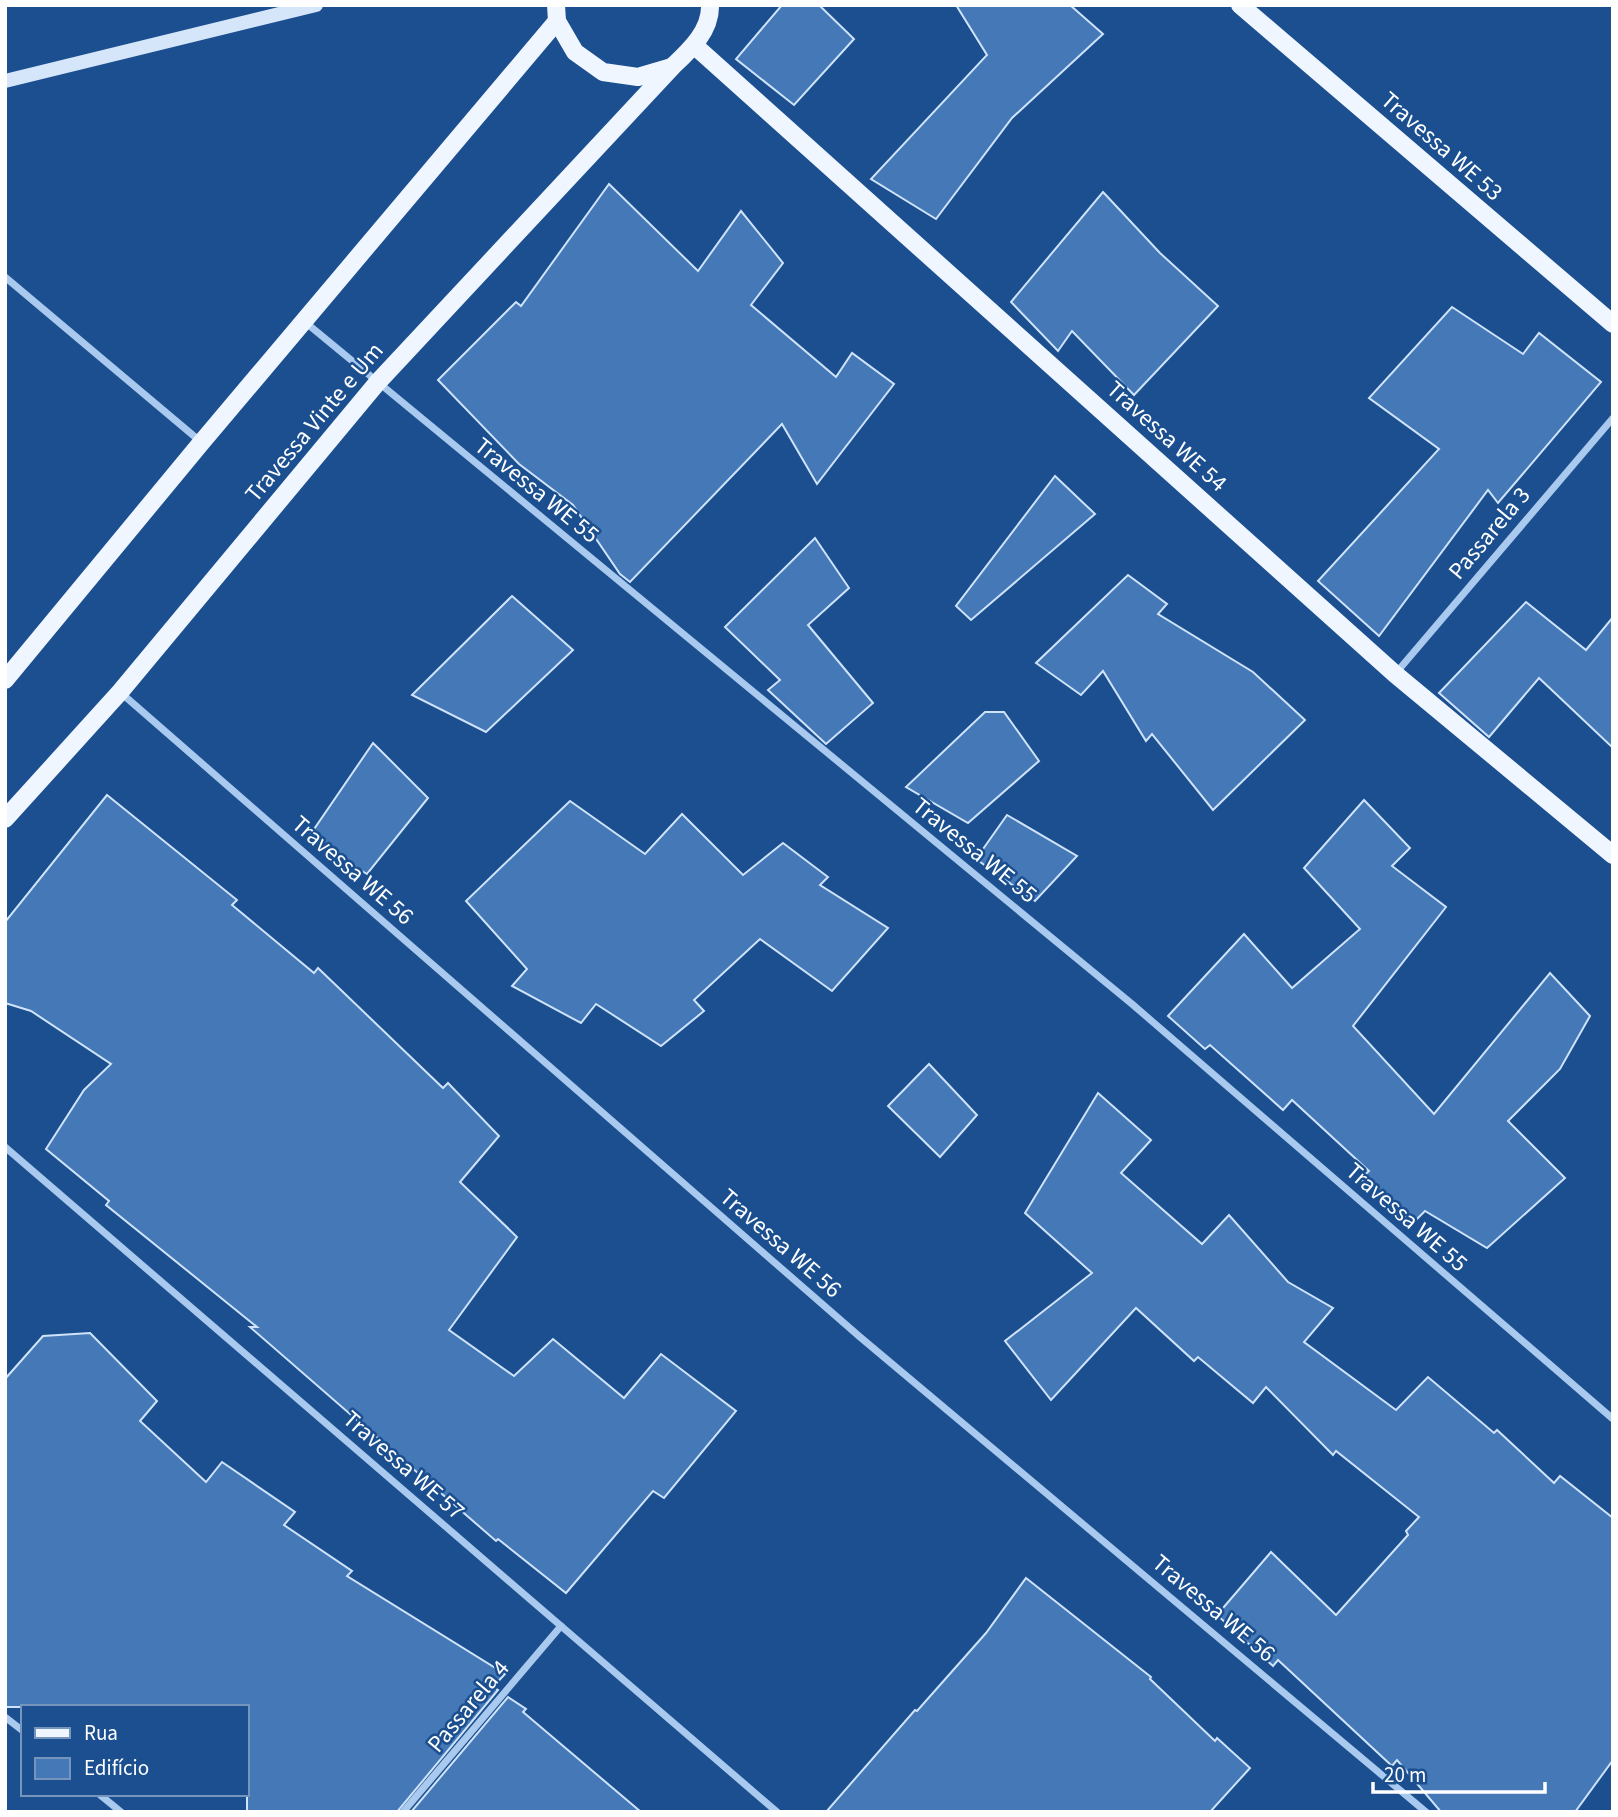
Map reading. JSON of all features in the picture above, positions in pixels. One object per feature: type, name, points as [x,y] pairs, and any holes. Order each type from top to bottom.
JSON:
[{"type":"main road","points":[[5,81],[298,7],[316,5]]},
{"type":"main road","points":[[695,46],[710,13],[710,5]]},
{"type":"main road","name":"Travessa WE 53","points":[[1240,5],[1613,324]]},
{"type":"main road","points":[[5,680],[557,13],[575,52],[603,72],[638,77],[672,67]]},
{"type":"main road","name":"Travessa Vinte e Um","points":[[5,819],[120,692],[377,383],[672,67],[695,46]]},
{"type":"main road","name":"Travessa WE 54","points":[[695,46],[1395,674],[1613,855]]},
{"type":"street","points":[[5,277],[201,443]]},
{"type":"street","name":"Travessa WE 55","points":[[303,321],[1132,1004],[1613,1419]]},
{"type":"street","name":"Passarela 3","points":[[1395,674],[1613,418]]},
{"type":"street","name":"Travessa WE 56","points":[[120,692],[860,1337],[1426,1812]]},
{"type":"street","name":"Travessa WE 57","points":[[5,1147],[777,1812]]},
{"type":"street","name":"Passarela 4","points":[[403,1812],[561,1626]]},
{"type":"street","points":[[5,1717],[21,1729]]},
{"type":"street","points":[[101,1796],[121,1812]]},
{"type":"building","points":[[782,5],[819,5],[854,39],[794,105],[736,59]]},
{"type":"building","points":[[956,5],[1070,5],[1103,34],[1012,118],[936,219],[871,179],[987,55]]},
{"type":"building","points":[[609,184],[698,271],[741,211],[783,263],[751,305],[836,377],[852,353],[894,384],[817,484],[782,424],[630,582],[620,574],[573,505],[519,464],[438,380],[516,302],[521,306]]},
{"type":"building","points":[[1103,192],[1160,253],[1218,306],[1134,395],[1072,331],[1058,351],[1011,302]]},
{"type":"building","points":[[1452,307],[1523,354],[1539,333],[1601,382],[1498,503],[1488,490],[1379,636],[1318,581],[1439,449],[1369,398]]},
{"type":"building","points":[[1055,476],[1095,514],[971,620],[956,606]]},
{"type":"building","points":[[815,538],[849,588],[808,625],[873,703],[826,744],[768,690],[780,680],[725,627]]},
{"type":"building","points":[[1128,575],[1167,604],[1158,614],[1253,672],[1305,720],[1213,810],[1152,734],[1146,741],[1103,671],[1081,695],[1036,663]]},
{"type":"building","points":[[512,596],[573,650],[486,732],[412,695]]},
{"type":"building","points":[[1526,602],[1586,650],[1613,617],[1613,748],[1539,678],[1489,737],[1439,693]]},
{"type":"building","points":[[985,712],[1004,712],[1039,761],[968,823],[906,787]]},
{"type":"building","points":[[373,743],[428,798],[367,874],[308,838]]},
{"type":"building","points":[[107,795],[237,900],[232,905],[314,973],[318,968],[443,1088],[448,1083],[499,1136],[460,1182],[517,1237],[449,1330],[514,1376],[553,1339],[624,1398],[661,1354],[736,1411],[664,1498],[653,1491],[566,1593],[498,1539],[496,1541],[250,1327],[257,1327],[106,1205],[109,1201],[46,1149],[84,1090],[111,1064],[31,1011],[5,1003],[5,922]]},
{"type":"building","points":[[1364,800],[1410,848],[1392,866],[1446,907],[1353,1026],[1434,1114],[1550,973],[1590,1016],[1560,1069],[1508,1121],[1565,1178],[1487,1248],[1425,1211],[1413,1223],[1360,1179],[1369,1171],[1292,1100],[1283,1110],[1210,1045],[1205,1049],[1168,1016],[1244,934],[1292,988],[1360,929],[1304,868]]},
{"type":"building","points":[[570,801],[645,854],[682,814],[743,875],[783,843],[828,877],[820,885],[888,928],[832,991],[760,939],[694,1000],[704,1011],[661,1046],[596,1004],[581,1023],[512,986],[527,969],[466,901]]},
{"type":"building","points":[[1007,815],[1077,856],[1035,901],[976,859]]},
{"type":"building","points":[[929,1064],[977,1115],[940,1157],[888,1106]]},
{"type":"building","points":[[1098,1093],[1151,1140],[1121,1173],[1202,1244],[1229,1215],[1288,1282],[1333,1308],[1304,1342],[1396,1410],[1428,1377],[1494,1433],[1497,1430],[1554,1483],[1560,1476],[1613,1518],[1613,1760],[1575,1812],[1441,1812],[1397,1760],[1392,1766],[1278,1660],[1273,1666],[1217,1615],[1271,1552],[1336,1615],[1408,1535],[1406,1531],[1419,1517],[1336,1451],[1333,1455],[1266,1387],[1253,1403],[1198,1357],[1194,1361],[1136,1308],[1051,1400],[1005,1341],[1092,1273],[1025,1213]]},
{"type":"building","points":[[90,1333],[157,1401],[140,1421],[206,1482],[222,1462],[295,1512],[284,1525],[352,1571],[347,1576],[505,1674],[493,1687],[498,1690],[397,1812],[247,1812],[248,1705],[5,1707],[5,1379],[43,1336]]},
{"type":"building","points":[[1026,1578],[1151,1677],[1150,1679],[1215,1741],[1217,1738],[1250,1768],[1210,1812],[826,1812],[986,1633]]},
{"type":"building","points":[[508,1697],[526,1709],[523,1712],[641,1812],[411,1812]]}]
